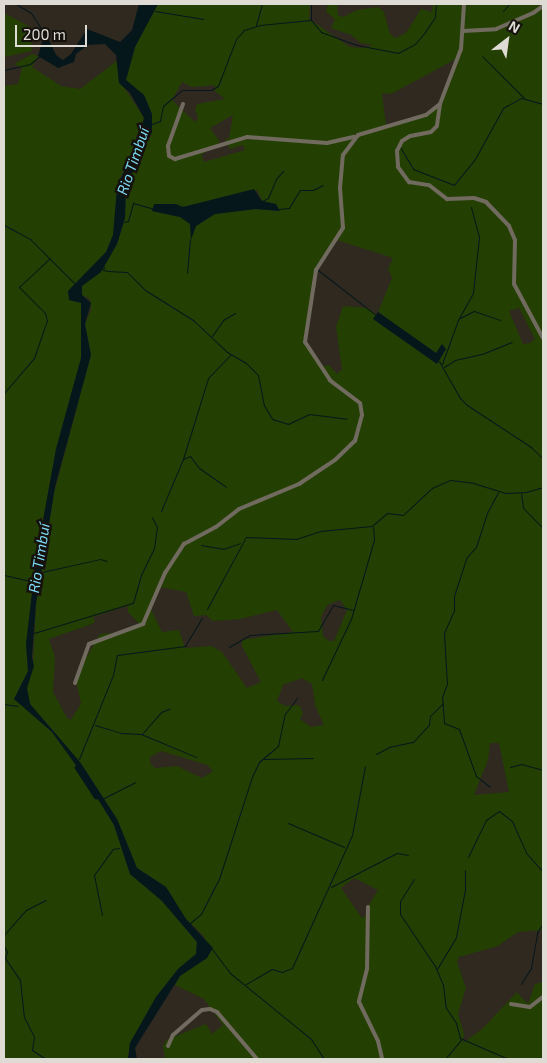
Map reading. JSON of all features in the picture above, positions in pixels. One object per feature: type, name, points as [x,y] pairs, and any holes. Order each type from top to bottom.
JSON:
[{"type":"street","points":[[464,4],[463,31],[458,61],[440,104],[435,129],[410,136],[399,145],[398,167],[409,182],[429,185],[444,198],[486,202],[509,226],[515,240],[514,284],[543,338]]},
{"type":"street","points":[[463,31],[500,27],[543,6]]},
{"type":"street","points":[[183,104],[168,146],[169,156],[175,159],[247,137],[327,143],[426,114],[440,104]]},
{"type":"street","points":[[75,683],[89,644],[143,624],[165,573],[184,544],[216,527],[239,509],[299,484],[340,456],[357,436],[362,415],[360,403],[330,380],[305,342],[316,270],[343,228],[340,188],[342,159],[356,136]]},
{"type":"street","points":[[368,907],[367,969],[359,1002],[378,1040],[382,1059]]},
{"type":"street","points":[[511,1004],[530,1007],[543,997]]},
{"type":"street","points":[[168,1046],[173,1035],[202,1010],[210,1009],[217,1012],[257,1059]]},
{"type":"green space","points":[[158,4],[310,4],[309,19],[350,47],[361,48],[374,45],[361,43],[351,35],[331,28],[335,19],[326,12],[328,4],[337,4],[338,15],[343,17],[357,10],[378,7],[384,12],[390,34],[395,38],[406,33],[421,9],[432,12],[433,4],[543,4],[543,930],[518,932],[498,946],[459,957],[457,962],[466,988],[458,1014],[464,1033],[463,1043],[482,1029],[517,992],[528,1004],[535,984],[543,982],[543,1059],[165,1059],[163,1046],[166,1040],[206,1024],[212,1034],[223,1025],[204,999],[175,985],[180,976],[207,958],[204,936],[186,919],[166,887],[137,868],[117,819],[83,766],[30,704],[27,688],[33,662],[36,604],[54,493],[91,355],[85,324],[91,310],[90,299],[82,295],[82,286],[101,272],[117,244],[125,218],[126,186],[152,132],[152,114],[144,95],[126,80],[135,47]],"holes":[[[456,59],[437,107],[426,113],[386,126],[382,93],[391,94]],[[182,82],[192,87],[215,85],[215,91],[225,99],[197,104],[195,109],[198,118],[195,122],[172,100]],[[233,115],[229,138],[225,140],[230,149],[243,145],[245,150],[204,162],[201,155],[220,142],[210,128]],[[257,190],[262,201],[276,204],[278,211],[256,209],[215,214],[196,226],[191,238],[191,224],[180,217],[152,211],[182,207]],[[337,240],[393,258],[388,269],[392,278],[378,312],[436,353],[446,349],[437,364],[374,319],[377,315],[368,308],[343,306],[336,327],[342,369],[337,374],[329,365],[321,367],[305,343],[317,265]],[[519,308],[535,339],[530,343],[523,344],[509,311]],[[159,587],[186,592],[194,616],[206,615],[213,621],[240,619],[277,610],[293,632],[242,640],[242,646],[261,682],[247,688],[222,652],[211,646],[185,648],[179,630],[162,632],[151,609]],[[340,600],[347,610],[334,641],[329,641],[323,636],[321,617],[327,605]],[[127,606],[128,612],[139,624],[114,633],[100,634],[75,677],[81,703],[71,720],[67,718],[53,692],[55,657],[49,639],[95,622],[93,617]],[[302,678],[312,684],[315,705],[324,725],[311,727],[300,719],[303,713],[299,705],[285,706],[277,701],[283,685]],[[490,743],[499,743],[509,792],[474,795],[488,760]],[[161,751],[207,765],[213,771],[202,778],[177,766],[155,768],[150,763],[150,757]],[[354,878],[378,890],[368,906],[368,915],[362,918],[341,888]]]},
{"type":"green space","points":[[4,13],[30,27],[32,51],[4,57]]},
{"type":"green space","points":[[32,54],[38,56],[32,67],[61,86],[80,89],[118,60],[118,78],[144,118],[138,141],[119,180],[113,235],[106,252],[68,291],[81,302],[81,358],[56,449],[36,559],[26,644],[28,671],[14,699],[52,732],[83,775],[114,825],[130,874],[162,901],[197,942],[196,954],[178,969],[156,997],[130,1043],[128,1059],[4,1059],[4,86],[18,84],[22,68],[14,64]]},
{"type":"water","points":[[139,4],[158,4],[135,47],[126,80],[144,95],[152,114],[152,132],[126,186],[125,218],[117,244],[101,272],[82,286],[82,295],[91,303],[85,324],[91,355],[55,487],[36,604],[32,657],[34,666],[27,688],[30,704],[80,762],[117,819],[137,868],[166,887],[186,919],[213,948],[207,958],[180,976],[135,1048],[137,1059],[128,1059],[130,1043],[156,997],[178,969],[196,954],[197,942],[162,901],[130,874],[114,825],[83,775],[52,732],[14,699],[28,671],[26,644],[36,559],[56,449],[81,358],[81,303],[69,300],[68,291],[106,252],[113,235],[117,187],[138,141],[144,118],[130,93],[119,83],[116,55],[105,44],[88,45],[76,54],[74,62],[58,68],[38,56],[45,32],[56,55],[63,60],[71,54],[87,29],[120,42],[132,30]]},
{"type":"water","points":[[254,189],[262,201],[276,204],[280,211],[256,209],[215,214],[196,226],[191,240],[190,224],[180,217],[152,211],[154,204],[176,204],[183,207]]},
{"type":"water","points":[[378,312],[436,353],[442,344],[446,349],[437,364],[373,319]]},
{"type":"waterway","points":[[16,4],[31,13],[44,33]]},
{"type":"waterway","points":[[256,25],[262,4]]},
{"type":"waterway","points":[[311,4],[311,20],[321,32],[357,45],[398,53],[415,44],[425,32],[435,17],[436,4]]},
{"type":"waterway","points":[[503,11],[509,4]]},
{"type":"waterway","points":[[155,11],[203,19]]},
{"type":"waterway","points":[[152,124],[160,121],[163,106],[182,90],[211,90],[218,86],[236,39],[244,30],[260,25],[311,20]]},
{"type":"waterway","points":[[4,70],[30,64],[40,56]]},
{"type":"waterway","points":[[482,56],[524,98]]},
{"type":"waterway","points":[[400,147],[413,169],[454,185],[475,159],[503,108],[521,98],[543,104]]},
{"type":"waterway","points":[[262,201],[268,198],[276,179],[283,171]]},
{"type":"waterway","points":[[279,209],[289,208],[300,190],[313,190],[323,185]]},
{"type":"waterway","points":[[124,222],[128,221],[133,203],[154,209]]},
{"type":"waterway","points":[[442,364],[458,320],[473,293],[479,237],[471,207]]},
{"type":"waterway","points":[[4,225],[30,239],[76,285]]},
{"type":"waterway","points":[[187,273],[190,239]]},
{"type":"waterway","points":[[4,393],[34,358],[47,321],[45,313],[19,287],[50,258]]},
{"type":"waterway","points":[[104,267],[103,270],[127,272],[145,290],[193,320],[227,352],[246,363],[258,375],[264,405],[272,419],[288,424],[309,414],[347,419]]},
{"type":"waterway","points":[[318,270],[377,316]]},
{"type":"waterway","points":[[460,318],[474,311],[500,320]]},
{"type":"waterway","points":[[212,336],[223,320],[235,313]]},
{"type":"waterway","points":[[444,367],[455,360],[482,354],[512,342]]},
{"type":"waterway","points":[[161,511],[183,459],[208,378],[230,355]]},
{"type":"waterway","points":[[439,361],[460,398],[467,405],[531,447],[543,459]]},
{"type":"waterway","points":[[183,459],[190,456],[199,468],[226,487]]},
{"type":"waterway","points":[[207,609],[246,537],[296,539],[320,531],[372,526],[387,513],[403,515],[432,488],[450,480],[473,483],[506,493],[526,492],[543,487]]},
{"type":"waterway","points":[[490,787],[476,776],[459,729],[444,723],[442,697],[447,684],[444,633],[454,611],[454,596],[466,558],[476,547],[488,511],[498,492]]},
{"type":"waterway","points":[[521,493],[523,508],[543,528]]},
{"type":"waterway","points":[[34,633],[133,603],[141,575],[154,548],[157,527],[152,517]]},
{"type":"waterway","points":[[322,680],[351,619],[374,540],[373,527]]},
{"type":"waterway","points":[[201,545],[223,549],[240,543]]},
{"type":"waterway","points":[[42,572],[100,559],[107,561]]},
{"type":"waterway","points":[[4,575],[34,582]]},
{"type":"waterway","points":[[229,647],[250,635],[318,631],[333,605],[353,610]]},
{"type":"waterway","points":[[79,759],[113,675],[117,655],[185,646],[202,618]]},
{"type":"waterway","points":[[189,924],[201,914],[219,879],[252,777],[259,762],[278,746],[285,714],[297,698]]},
{"type":"waterway","points":[[376,754],[389,747],[413,742],[429,725],[430,716],[443,703]]},
{"type":"waterway","points":[[4,704],[18,706]]},
{"type":"waterway","points":[[142,734],[161,712],[169,709]]},
{"type":"waterway","points":[[95,725],[121,733],[141,734],[196,757]]},
{"type":"waterway","points":[[264,759],[313,758]]},
{"type":"waterway","points":[[510,767],[521,764],[543,770]]},
{"type":"waterway","points":[[246,984],[272,969],[282,972],[292,968],[352,835],[365,766]]},
{"type":"waterway","name":"Rio Timbuí","points":[[77,767],[96,796]]},
{"type":"waterway","points":[[102,799],[135,782]]},
{"type":"waterway","points":[[468,857],[486,820],[499,811],[512,821],[527,854],[543,872]]},
{"type":"waterway","points":[[288,823],[344,847]]},
{"type":"waterway","points":[[102,915],[94,875],[113,849],[119,848]]},
{"type":"waterway","points":[[331,887],[397,853],[408,855]]},
{"type":"waterway","points":[[437,969],[456,937],[465,890],[465,870]]},
{"type":"waterway","points":[[414,879],[400,901],[400,914],[435,966],[443,985],[446,1008],[456,1023],[460,1038],[508,1059]]},
{"type":"waterway","points":[[4,935],[26,910],[46,900]]},
{"type":"waterway","points":[[521,984],[531,968],[537,933],[543,923]]},
{"type":"waterway","points":[[4,946],[7,952],[5,958],[20,980],[24,1017],[34,1037],[32,1050],[46,1059]]},
{"type":"waterway","points":[[212,949],[230,973],[311,1039],[324,1059]]},
{"type":"waterway","points":[[445,1059],[461,1040]]}]
